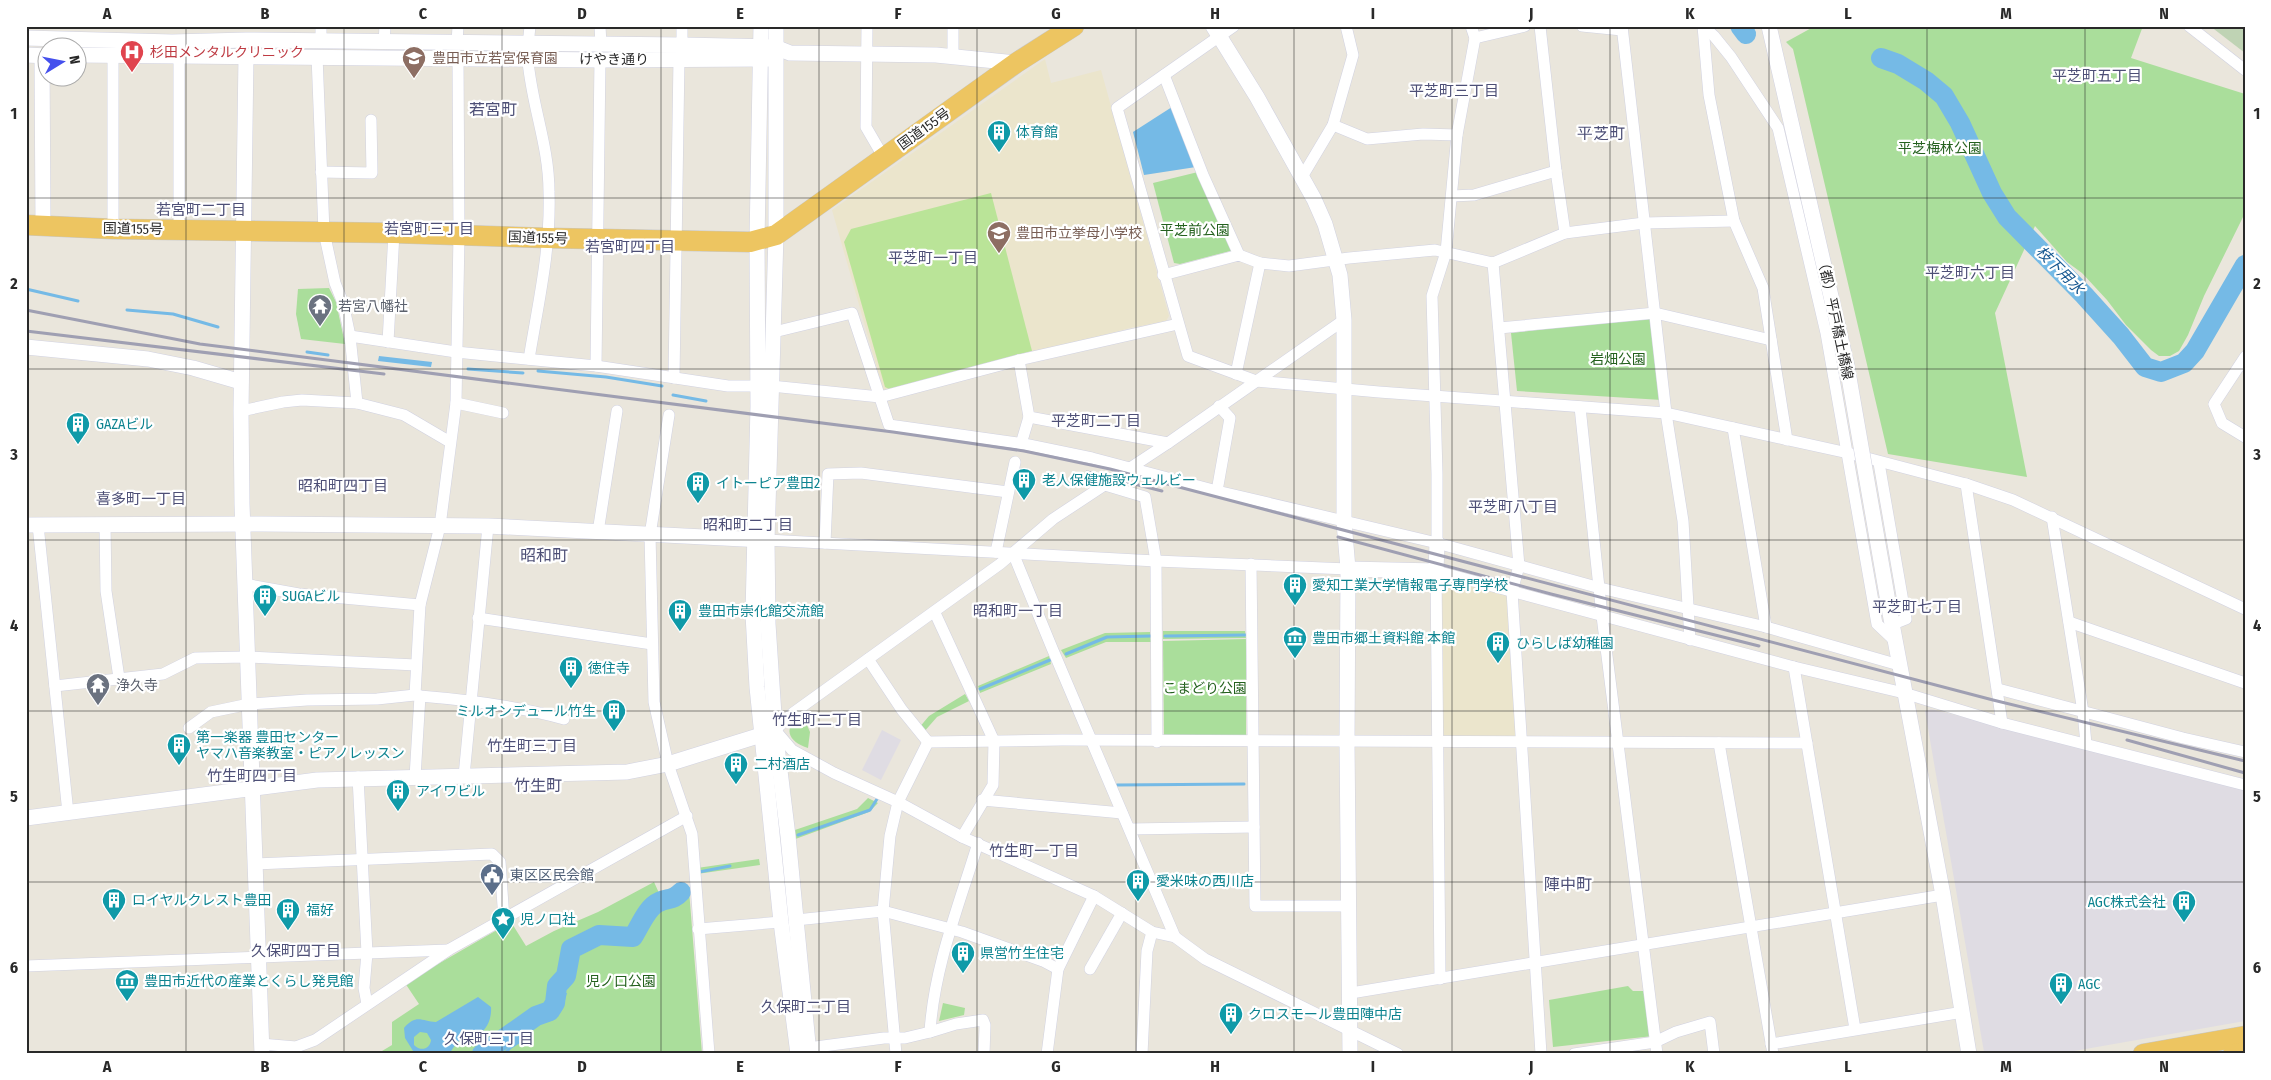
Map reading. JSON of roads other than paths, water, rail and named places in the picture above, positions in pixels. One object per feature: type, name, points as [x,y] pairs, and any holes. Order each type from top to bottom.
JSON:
[{"type":"highway","name":"国道155号","points":[[35,225],[113,230],[394,233],[598,240],[750,242],[767,237],[884,158],[1016,63],[1074,26]]},
{"type":"highway","points":[[2142,1054],[2245,1036]]},
{"type":"highway","points":[[2233,1054],[2245,1052]]},
{"type":"street","points":[[321,26],[319,49],[324,232],[335,283],[343,303],[350,336],[357,403]]},
{"type":"street","points":[[384,43],[385,26]]},
{"type":"street","points":[[415,777],[416,665],[420,605],[440,526],[456,403],[459,235],[458,26]]},
{"type":"street","points":[[529,359],[548,238],[550,192],[546,150],[533,92],[528,51],[530,26]]},
{"type":"street","points":[[596,366],[600,26]]},
{"type":"street","points":[[674,378],[682,26]]},
{"type":"street","points":[[761,26],[768,53],[767,237],[760,540],[768,624],[769,733],[788,921],[805,1052],[919,1036],[956,1024],[982,1020],[985,1025],[984,1054]]},
{"type":"street","points":[[768,53],[776,26]]},
{"type":"street","points":[[867,26],[866,126],[884,158]]},
{"type":"street","points":[[953,26],[953,56]]},
{"type":"street","points":[[1234,26],[1216,31],[1164,76],[1117,108],[1188,356],[1256,380],[1345,390],[1666,412],[1848,453],[1879,463],[1966,484],[2013,500],[2245,609]]},
{"type":"street","points":[[1302,177],[1333,125],[1353,55],[1346,26]]},
{"type":"street","points":[[1440,979],[1436,571],[1437,474],[1432,296],[1446,252],[1458,135],[1475,38],[1471,26]]},
{"type":"street","points":[[1475,38],[1524,26]]},
{"type":"street","points":[[1540,26],[1556,171],[1565,233]]},
{"type":"street","points":[[1582,26],[1622,28],[1666,412],[1683,521],[1690,640]]},
{"type":"street","points":[[1703,26],[1709,95],[1734,221],[1763,288],[1787,440]]},
{"type":"street","points":[[1703,26],[1731,57],[1778,128],[1826,333],[1877,624],[1895,641]]},
{"type":"street","name":"（都）平戸橋土橋線","points":[[1769,26],[1847,366],[1890,619],[1943,895],[1970,1054]]},
{"type":"street","points":[[2189,26],[2245,70]]},
{"type":"street","points":[[1216,31],[1257,97],[1302,177],[1325,224],[1340,275],[1344,320],[1344,522],[1348,569],[1347,742],[1350,1054]]},
{"type":"street","points":[[246,33],[241,411],[244,584],[262,1049],[296,1047],[306,1044],[450,950],[687,816]]},
{"type":"street","points":[[26,38],[111,40],[246,33],[319,49],[867,54],[953,56],[1016,63]]},
{"type":"street","points":[[88,50],[111,40],[179,55],[246,56],[384,43],[458,51]]},
{"type":"street","points":[[111,40],[113,230]]},
{"type":"street","points":[[179,55],[179,230]]},
{"type":"street","points":[[1164,76],[1203,175],[1239,255]]},
{"type":"street","points":[[35,225],[43,88]]},
{"type":"street","points":[[321,172],[372,173],[371,120]]},
{"type":"street","points":[[1333,125],[1367,139],[1423,134],[1458,135]]},
{"type":"street","points":[[1452,196],[1474,195],[1556,171]]},
{"type":"street","points":[[1164,275],[1239,255],[1260,263],[1289,266],[1435,250],[1493,263],[1565,233],[1644,224],[1734,221]]},
{"type":"street","points":[[388,342],[394,233]]},
{"type":"street","points":[[764,386],[774,332],[767,237]]},
{"type":"street","points":[[1236,374],[1260,263]]},
{"type":"street","points":[[1493,263],[1519,566],[1512,591],[1541,1054]]},
{"type":"street","points":[[774,332],[852,313],[889,425],[1021,444],[1129,468],[1217,492],[1437,543],[1600,588],[1766,627],[1899,665]]},
{"type":"street","points":[[1499,328],[1655,313],[1771,340]]},
{"type":"street","points":[[26,818],[317,780],[358,777],[627,772],[668,764],[769,733],[793,713],[935,613],[1013,553],[1053,519],[1168,443],[1344,320]]},
{"type":"street","points":[[350,336],[456,352],[596,366],[728,386],[764,386],[880,398],[1019,360],[1178,324]]},
{"type":"street","points":[[26,347],[148,359],[193,368],[241,382]]},
{"type":"street","points":[[2245,356],[2214,404],[2222,423],[2245,437]]},
{"type":"street","points":[[1019,360],[1029,417],[1021,444]]},
{"type":"street","points":[[241,411],[302,400],[357,403],[404,415],[450,442]]},
{"type":"street","points":[[456,403],[503,413]]},
{"type":"street","points":[[1217,492],[1230,418],[1219,406]]},
{"type":"street","points":[[1580,407],[1602,616],[1656,1048]]},
{"type":"street","points":[[598,532],[617,411]]},
{"type":"street","points":[[669,415],[650,535],[654,702],[668,764],[692,834],[709,1054]]},
{"type":"street","points":[[1029,417],[1168,443]]},
{"type":"street","points":[[1733,428],[1766,627]]},
{"type":"street","points":[[996,552],[1014,462]]},
{"type":"street","points":[[1879,463],[1906,619],[1890,619]]},
{"type":"street","points":[[825,543],[828,474],[862,474],[1008,492]]},
{"type":"street","points":[[1966,484],[2002,723]]},
{"type":"street","points":[[1104,485],[1145,497],[1156,561],[1157,742]]},
{"type":"street","points":[[2052,517],[2083,712],[2086,744]]},
{"type":"street","points":[[105,524],[106,591],[120,678]]},
{"type":"street","points":[[68,813],[55,686],[32,525],[488,526],[1156,561],[1436,571],[1690,640],[1904,693],[2002,723],[2245,785]]},
{"type":"street","points":[[464,776],[488,526]]},
{"type":"street","points":[[1013,553],[1175,937]]},
{"type":"street","points":[[1251,564],[1255,906],[1350,906]]},
{"type":"street","points":[[244,584],[299,594],[420,605]]},
{"type":"street","points":[[935,613],[994,741],[993,785],[982,800],[962,837]]},
{"type":"street","points":[[478,618],[652,644]]},
{"type":"street","points":[[2069,622],[2245,683]]},
{"type":"street","points":[[55,686],[163,674],[195,658],[247,657],[416,665]]},
{"type":"street","points":[[868,659],[902,710],[928,742]]},
{"type":"street","points":[[1794,667],[1855,1029]]},
{"type":"street","points":[[1998,689],[2245,752]]},
{"type":"street","points":[[189,728],[211,712],[249,704],[417,696],[471,700],[534,711],[564,719]]},
{"type":"street","points":[[769,733],[792,750],[834,773],[898,802],[962,837],[1094,896],[1152,932],[1175,937],[1205,959],[1398,1054]]},
{"type":"street","points":[[928,742],[1807,743]]},
{"type":"street","points":[[896,1054],[883,911],[890,836],[898,802],[928,742]]},
{"type":"street","points":[[1719,743],[1772,1049],[1855,1029],[1963,1012]]},
{"type":"street","points":[[358,777],[367,953],[364,988],[367,1004]]},
{"type":"street","points":[[982,800],[1122,813]]},
{"type":"street","points":[[1130,829],[1254,827]]},
{"type":"street","points":[[930,1032],[932,1007],[951,929],[978,843]]},
{"type":"street","points":[[255,864],[363,859],[415,859],[492,854],[500,862],[504,920]]},
{"type":"street","points":[[1350,993],[1943,895]]},
{"type":"street","points":[[1048,1054],[1058,969],[1094,896]]},
{"type":"street","points":[[698,930],[883,911],[951,929],[1043,961],[1058,969]]},
{"type":"street","points":[[1090,969],[1122,913]]},
{"type":"street","points":[[1142,1054],[1147,952],[1152,932]]},
{"type":"street","points":[[26,966],[450,950]]},
{"type":"street","points":[[1574,1054],[1656,1048],[1676,1032],[1710,1022],[1714,1054]]},
{"type":"water","points":[[1172,107],[1196,167],[1144,175],[1133,132]]},
{"type":"water","points":[[379,356],[432,362],[431,367],[378,361]]},
{"type":"water","points":[[567,993],[556,1018],[548,1022],[542,1021],[541,1017],[553,1004],[557,994]]},
{"type":"water","points":[[478,997],[491,1007],[491,1016],[482,1032],[474,1037],[460,1040],[449,1054],[415,1054],[405,1038],[404,1028],[409,1023],[420,1019],[436,1022]],"holes":[[[420,1032],[427,1033],[431,1040],[429,1046],[422,1049],[414,1045],[414,1037]]]},
{"type":"waterway","name":"枝下用水","points":[[1740,26],[1746,34]]},
{"type":"waterway","name":"枝下用水","points":[[1881,58],[1898,64],[1926,81],[1944,96],[1960,123],[1992,193],[2007,217],[2084,295],[2121,336],[2145,367],[2161,372],[2184,363],[2195,351],[2245,265]]},
{"type":"waterway","points":[[26,289],[78,301]]},
{"type":"waterway","points":[[127,310],[173,314],[218,327]]},
{"type":"waterway","points":[[307,352],[328,355]]},
{"type":"waterway","points":[[468,369],[523,373]]},
{"type":"waterway","points":[[538,371],[606,377],[662,386]]},
{"type":"waterway","points":[[673,395],[706,401]]},
{"type":"waterway","points":[[1165,636],[1245,635]]},
{"type":"waterway","points":[[1066,654],[1107,637],[1151,636]]},
{"type":"waterway","points":[[980,689],[1050,660]]},
{"type":"waterway","points":[[1117,785],[1244,784]]},
{"type":"waterway","points":[[798,835],[870,810],[877,799]]},
{"type":"waterway","points":[[699,872],[730,866]]},
{"type":"waterway","points":[[681,892],[686,886]]},
{"type":"waterway","points":[[482,1054],[536,1016],[550,1011],[555,1003],[557,986],[566,976],[571,949],[599,935],[633,937],[644,917],[655,904],[673,898],[681,892]]},
{"type":"waterway","points":[[504,1054],[511,1047],[530,1035],[525,1024]]},
{"type":"railway","points":[[26,310],[200,344],[893,432],[1024,451],[1110,469],[1993,700],[2245,761]]},
{"type":"railway","points":[[26,331],[384,374]]},
{"type":"railway","points":[[1087,472],[1162,491]]},
{"type":"railway","points":[[1338,537],[1551,594],[1759,646]]},
{"type":"railway","points":[[2127,740],[2245,773]]},
{"type":"place","name":"杉田メンタルクリニック","points":[[132,73]]},
{"type":"place","name":"豊田市立若宮保育園","points":[[414,79]]},
{"type":"place","name":"体育館","points":[[999,153]]},
{"type":"place","name":"豊田市立挙母小学校","points":[[999,254]]},
{"type":"place","name":"若宮八幡社","points":[[320,327]]},
{"type":"place","name":"GAZAビル","points":[[78,445]]},
{"type":"place","name":"老人保健施設ウェルビー","points":[[1024,501]]},
{"type":"place","name":"イトーピア豊田2","points":[[698,504]]},
{"type":"place","name":"愛知工業大学情報電子専門学校","points":[[1295,606]]},
{"type":"place","name":"SUGAビル","points":[[265,617]]},
{"type":"place","name":"豊田市崇化館交流館","points":[[680,632]]},
{"type":"place","name":"豊田市郷土資料館 本館","points":[[1295,659]]},
{"type":"place","name":"ひらしば幼稚園","points":[[1498,664]]},
{"type":"place","name":"徳住寺","points":[[571,689]]},
{"type":"place","name":"浄久寺","points":[[98,706]]},
{"type":"place","name":"ミルオンデュール竹生","points":[[614,732]]},
{"type":"place","name":"第一楽器 豊田センター ヤマハ音楽教室・ピアノレッスン","points":[[179,766]]},
{"type":"place","name":"二村酒店","points":[[736,785]]},
{"type":"place","name":"アイワビル","points":[[398,812]]},
{"type":"place","name":"東区区民会館","points":[[492,896]]},
{"type":"place","name":"愛米味の西川店","points":[[1138,902]]},
{"type":"place","name":"ロイヤルクレスト豊田","points":[[114,921]]},
{"type":"place","name":"AGC株式会社","points":[[2184,923]]},
{"type":"place","name":"福好","points":[[288,931]]},
{"type":"place","name":"児ノ口社","points":[[503,940]]},
{"type":"place","name":"県営竹生住宅","points":[[963,974]]},
{"type":"place","name":"豊田市近代の産業とくらし発見館","points":[[127,1002]]},
{"type":"place","name":"AGC","points":[[2061,1005]]},
{"type":"place","name":"クロスモール豊田陣中店","points":[[1231,1035]]},
{"type":"district","name":"平芝町五丁目","points":[[2097,76]]},
{"type":"district","name":"平芝町三丁目","points":[[1454,91]]},
{"type":"district","name":"若宮町","points":[[493,109]]},
{"type":"district","name":"平芝町","points":[[1601,133]]},
{"type":"district","name":"若宮町二丁目","points":[[201,210]]},
{"type":"district","name":"若宮町三丁目","points":[[429,229]]},
{"type":"district","name":"若宮町四丁目","points":[[630,247]]},
{"type":"district","name":"平芝町一丁目","points":[[933,258]]},
{"type":"district","name":"平芝町六丁目","points":[[1970,273]]},
{"type":"district","name":"平芝町二丁目","points":[[1096,421]]},
{"type":"district","name":"昭和町四丁目","points":[[343,486]]},
{"type":"district","name":"喜多町一丁目","points":[[141,499]]},
{"type":"district","name":"平芝町八丁目","points":[[1513,507]]},
{"type":"district","name":"昭和町二丁目","points":[[748,525]]},
{"type":"district","name":"昭和町","points":[[544,555]]},
{"type":"district","name":"平芝町七丁目","points":[[1917,607]]},
{"type":"district","name":"昭和町一丁目","points":[[1018,611]]},
{"type":"district","name":"竹生町二丁目","points":[[817,720]]},
{"type":"district","name":"竹生町三丁目","points":[[532,746]]},
{"type":"district","name":"竹生町四丁目","points":[[252,776]]},
{"type":"district","name":"竹生町","points":[[538,785]]},
{"type":"district","name":"竹生町一丁目","points":[[1034,851]]},
{"type":"district","name":"陣中町","points":[[1568,884]]},
{"type":"district","name":"久保町四丁目","points":[[296,951]]},
{"type":"district","name":"久保町二丁目","points":[[806,1007]]},
{"type":"district","name":"久保町三丁目","points":[[489,1039]]},
{"type":"park label","name":"平芝梅林公園","points":[[1940,148]]},
{"type":"park label","name":"平芝前公園","points":[[1195,230]]},
{"type":"park label","name":"岩畑公園","points":[[1618,359]]},
{"type":"park label","name":"こまどり公園","points":[[1205,688]]},
{"type":"park label","name":"児ノ口公園","points":[[621,981]]}]
